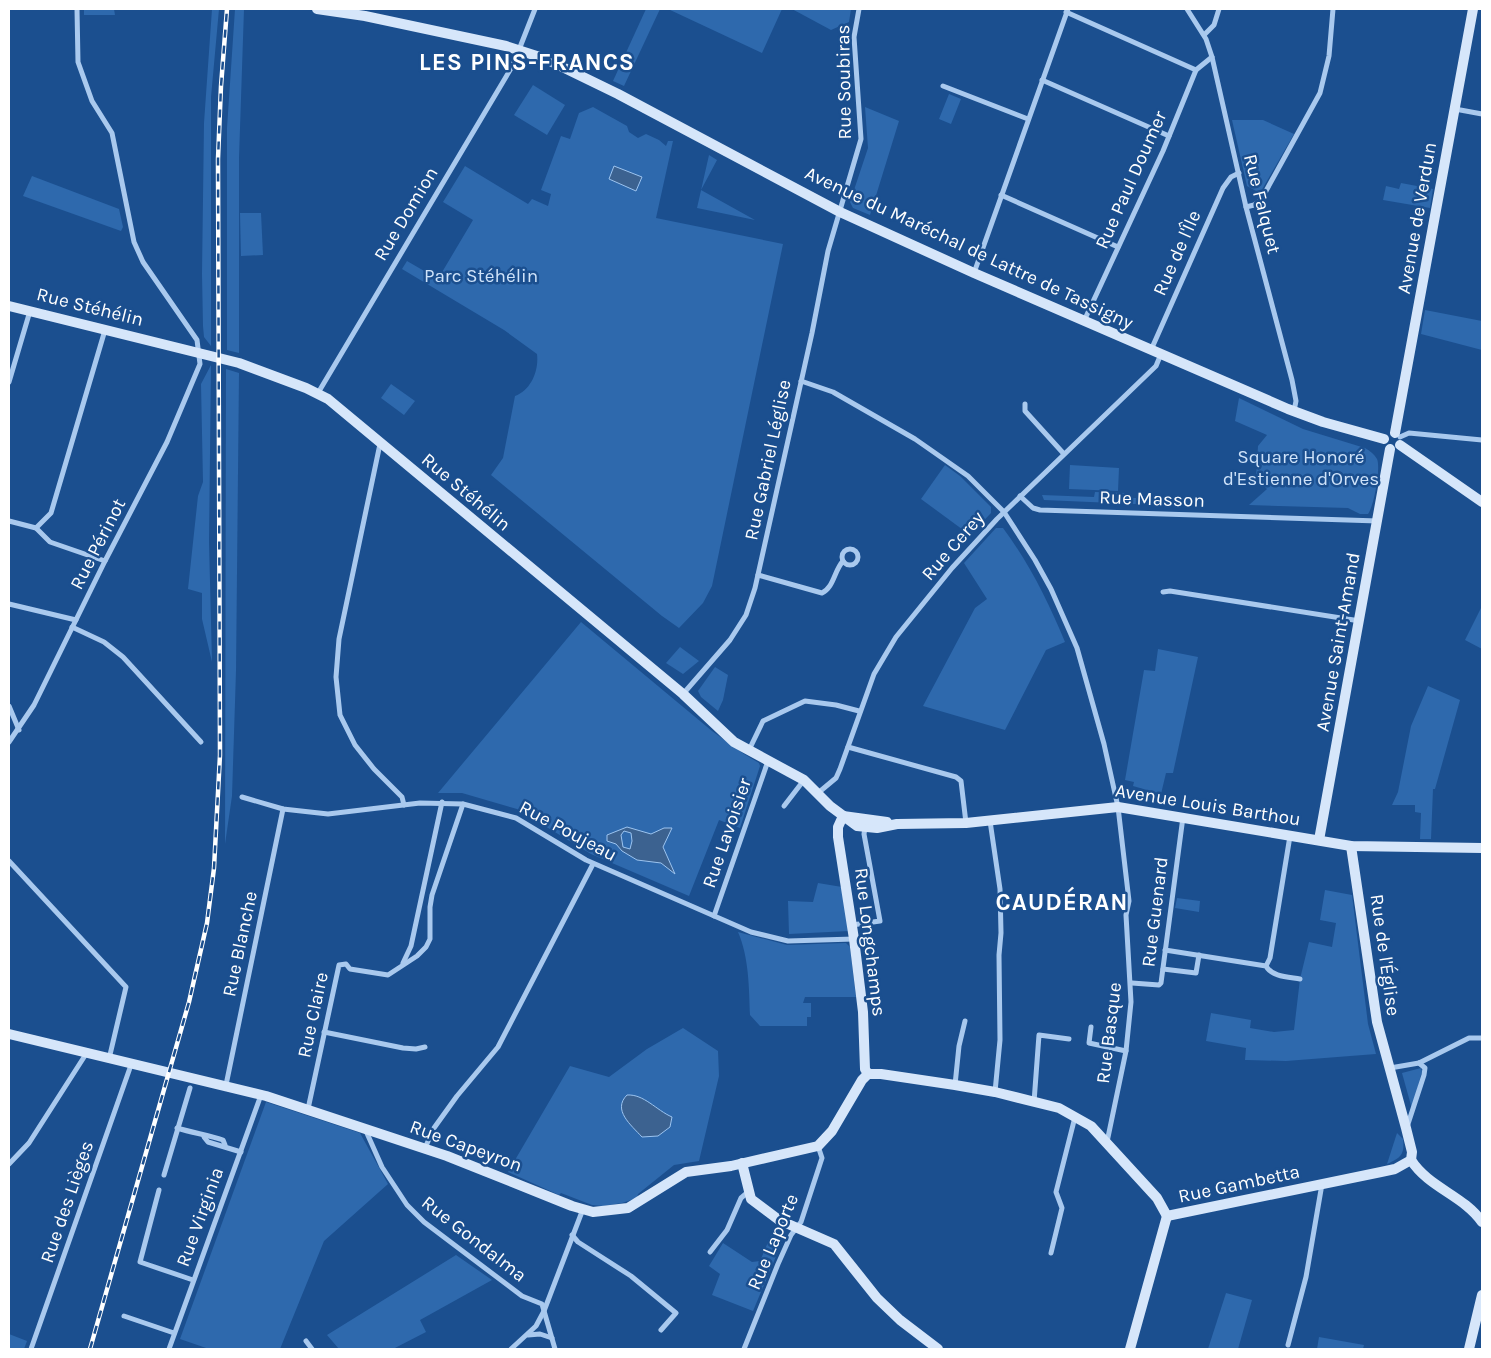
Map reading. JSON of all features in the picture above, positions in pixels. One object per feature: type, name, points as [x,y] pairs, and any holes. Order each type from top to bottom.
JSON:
[{"type":"street","points":[[77,9],[78,62],[92,102],[112,133],[134,242],[143,262],[194,335],[204,354]]},
{"type":"street","name":"Avenue du Maréchal de Lattre de Tassigny","points":[[317,9],[365,12],[520,50],[546,59],[614,92],[840,212],[974,273],[1294,411],[1338,427],[1384,439],[1385,445],[1396,441]]},
{"type":"street","name":"Rue Domion","points":[[318,393],[520,50],[535,9]]},
{"type":"street","name":"Rue Soubiras","points":[[840,212],[861,139],[854,37],[859,9]]},
{"type":"street","name":"Rue Falquet","points":[[1187,9],[1204,35],[1212,57],[1246,207],[1292,380],[1296,401],[1294,411]]},
{"type":"street","points":[[1204,35],[1214,25],[1219,9]]},
{"type":"street","points":[[1246,207],[1254,205],[1261,200],[1320,92],[1329,56],[1333,9]]},
{"type":"street","name":"Avenue de Verdun","points":[[1396,441],[1473,9]]},
{"type":"street","points":[[974,273],[1067,11],[1196,70]]},
{"type":"street","name":"Rue Paul Doumer","points":[[1084,321],[1169,136],[1172,124],[1196,70],[1212,57]]},
{"type":"street","points":[[1042,80],[1169,136]]},
{"type":"street","points":[[942,86],[1028,119]]},
{"type":"street","points":[[1454,109],[1482,114]]},
{"type":"street","name":"Rue de l'Île","points":[[1150,350],[1223,188],[1231,177],[1239,173]]},
{"type":"street","points":[[1001,195],[1118,247]]},
{"type":"street","name":"Rue Gabriel Léglise","points":[[683,694],[730,640],[746,615],[758,575],[828,251],[840,212]]},
{"type":"street","name":"Rue Stéhélin","points":[[9,306],[239,363],[318,393],[328,399],[683,694],[713,724],[749,750],[804,780],[843,816]]},
{"type":"street","points":[[9,382],[30,310]]},
{"type":"street","points":[[36,528],[51,513],[105,329]]},
{"type":"street","name":"Rue Périnot","points":[[9,742],[19,730],[34,705],[105,561],[168,442],[198,374],[204,354]]},
{"type":"street","name":"Rue Cerey","points":[[818,793],[836,778],[859,711],[879,664],[896,637],[952,568],[1004,512],[1156,366],[1161,354]]},
{"type":"street","name":"Rue Basque","points":[[801,381],[833,392],[929,448],[968,476],[1004,512],[1051,589],[1077,648],[1104,744],[1118,806],[1129,901],[1126,915],[1132,983],[1126,1051],[1107,1144]]},
{"type":"street","points":[[1025,404],[1025,411],[1064,454]]},
{"type":"street","points":[[1482,440],[1409,433],[1396,441],[1482,502]]},
{"type":"street","name":"Avenue Saint-Amand","points":[[1319,840],[1378,521],[1396,441]]},
{"type":"street","points":[[380,444],[339,639],[336,677],[340,715],[355,745],[374,769],[402,797],[404,805]]},
{"type":"street","name":"Rue Masson","points":[[1020,496],[1033,508],[1040,510],[1378,521]]},
{"type":"street","points":[[9,521],[36,528],[50,542],[105,561]]},
{"type":"street","points":[[758,575],[822,594],[830,586],[838,567],[844,562]]},
{"type":"street","points":[[1163,592],[1170,591],[1360,621]]},
{"type":"street","points":[[9,604],[76,620]]},
{"type":"street","points":[[72,627],[104,642],[123,657],[201,742]]},
{"type":"street","points":[[749,750],[763,720],[804,701],[836,705],[859,711]]},
{"type":"street","points":[[9,706],[19,730]]},
{"type":"street","points":[[848,747],[956,777],[961,781],[966,823]]},
{"type":"street","name":"Rue Lavoisier","points":[[714,916],[768,760]]},
{"type":"street","points":[[784,806],[804,780]]},
{"type":"street","name":"Rue Poujeau","points":[[242,798],[283,809],[328,814],[442,802],[464,804],[516,818],[593,864],[751,932],[788,941],[854,939]]},
{"type":"street","points":[[401,965],[410,946],[442,802]]},
{"type":"street","name":"Rue Claire","points":[[307,1110],[339,965],[346,964],[350,969],[382,976],[392,974],[426,947],[430,930],[432,895],[464,804]]},
{"type":"street","name":"Avenue Louis Barthou","points":[[865,828],[897,824],[990,821],[1118,806],[1351,846],[1482,848]]},
{"type":"street","name":"Rue Blanche","points":[[226,1085],[283,809]]},
{"type":"street","points":[[843,816],[897,824]]},
{"type":"street","points":[[843,816],[850,823],[865,828],[864,834],[880,921],[852,925]]},
{"type":"street","name":"Rue Longchamps","points":[[843,816],[838,827],[838,837],[854,939],[868,1074]]},
{"type":"street","name":"Rue Guenard","points":[[1132,983],[1159,985],[1163,969],[1183,816]]},
{"type":"street","points":[[990,821],[999,880],[1001,932],[999,955],[1000,1040],[996,1092]]},
{"type":"street","points":[[1266,966],[1270,958],[1291,835]]},
{"type":"street","name":"Rue de l'Église","points":[[1351,846],[1377,1022],[1412,1152],[1411,1160]]},
{"type":"street","points":[[9,861],[126,987],[109,1060]]},
{"type":"street","points":[[425,1148],[434,1128],[457,1096],[498,1047],[593,864]]},
{"type":"street","points":[[422,892],[432,895]]},
{"type":"street","points":[[1165,950],[1266,966],[1274,974],[1300,979]]},
{"type":"street","points":[[1163,969],[1196,973],[1199,955]]},
{"type":"street","points":[[955,1085],[959,1046],[965,1022]]},
{"type":"street","points":[[1090,1027],[1089,1043],[1126,1051]]},
{"type":"street","points":[[324,1032],[416,1050],[425,1047]]},
{"type":"street","name":"Rue Capeyron","points":[[9,1034],[109,1060],[226,1085],[261,1095],[425,1148],[485,1169],[583,1209],[601,1212],[628,1208],[686,1172],[742,1163],[818,1146]]},
{"type":"street","points":[[1034,1102],[1040,1035],[1069,1039]]},
{"type":"street","points":[[1390,1068],[1419,1062],[1469,1038],[1482,1038]]},
{"type":"street","points":[[9,1164],[29,1143],[86,1054]]},
{"type":"street","points":[[1406,1128],[1424,1075],[1425,1068],[1419,1062]]},
{"type":"street","name":"Rue des Lièges","points":[[31,1349],[131,1065]]},
{"type":"street","points":[[818,1146],[832,1131],[862,1080],[868,1074]]},
{"type":"street","name":"Rue Gambetta","points":[[868,1074],[881,1074],[996,1092],[1059,1108],[1090,1126],[1157,1198],[1166,1216],[1396,1169],[1411,1160]]},
{"type":"street","points":[[164,1175],[190,1088]]},
{"type":"street","name":"Rue Virginia","points":[[168,1349],[261,1095]]},
{"type":"street","points":[[1051,1253],[1062,1208],[1056,1192],[1075,1116]]},
{"type":"street","points":[[177,1128],[204,1136],[208,1142],[221,1147],[225,1145],[240,1152]]},
{"type":"street","name":"Rue Gondalma","points":[[365,1128],[382,1167],[407,1205],[424,1222],[522,1296],[542,1304],[544,1311]]},
{"type":"street","name":"Rue Laporte","points":[[744,1349],[778,1264],[801,1222],[822,1158],[818,1146]]},
{"type":"street","points":[[1411,1160],[1431,1183],[1474,1210],[1482,1222]]},
{"type":"street","points":[[742,1163],[748,1192],[761,1207],[796,1229],[834,1244],[877,1298],[900,1320],[938,1349]]},
{"type":"street","points":[[1288,1345],[1306,1277],[1322,1184]]},
{"type":"street","points":[[159,1190],[140,1262],[193,1280]]},
{"type":"street","points":[[710,1252],[727,1230],[740,1198],[748,1192]]},
{"type":"street","points":[[511,1349],[536,1326],[544,1311],[583,1209]]},
{"type":"street","points":[[1130,1349],[1166,1216]]},
{"type":"street","points":[[572,1235],[578,1242],[631,1276],[676,1313],[662,1330]]},
{"type":"street","points":[[1469,1349],[1482,1295]]},
{"type":"street","points":[[544,1311],[555,1349]]},
{"type":"street","points":[[124,1316],[174,1333]]},
{"type":"street","points":[[527,1335],[540,1334],[552,1338]]},
{"type":"street","points":[[306,1341],[312,1349]]},
{"type":"green space","points":[[84,9],[114,9],[115,15],[84,15]]},
{"type":"green space","points":[[212,9],[219,9],[211,97],[211,346],[204,337],[202,274],[204,123]]},
{"type":"green space","points":[[235,9],[244,9],[239,158],[239,353],[227,350],[227,128]]},
{"type":"green space","points":[[646,9],[660,9],[624,86],[613,81]]},
{"type":"green space","points":[[668,9],[782,9],[762,53]]},
{"type":"green space","points":[[792,9],[851,9],[849,22],[831,30]]},
{"type":"green space","points":[[533,85],[565,105],[547,135],[514,115]]},
{"type":"green space","points":[[949,94],[961,99],[951,124],[939,119]]},
{"type":"green space","name":"Parc Stéhélin","points":[[593,107],[627,126],[629,132],[638,138],[646,134],[659,140],[666,146],[668,141],[673,141],[656,218],[783,244],[712,586],[703,603],[679,628],[491,475],[503,458],[515,396],[530,385],[537,367],[537,354],[504,330],[402,269],[407,261],[438,279],[473,220],[443,202],[465,166],[528,204],[532,199],[548,206],[551,194],[541,190],[561,136],[570,139],[579,113]]},
{"type":"green space","points":[[865,107],[899,121],[870,215],[853,208],[850,202],[868,148]]},
{"type":"green space","points":[[1232,120],[1263,120],[1294,134],[1260,193],[1247,186]]},
{"type":"green space","points":[[709,155],[717,160],[701,190]]},
{"type":"green space","points":[[32,176],[119,209],[123,227],[121,231],[23,196]]},
{"type":"green space","points":[[1401,183],[1433,189],[1430,208],[1383,200],[1386,186],[1399,189]]},
{"type":"green space","points":[[701,190],[755,220],[697,208]]},
{"type":"green space","points":[[240,213],[261,213],[263,255],[241,256]]},
{"type":"green space","points":[[1425,310],[1482,321],[1482,350],[1421,334]]},
{"type":"green space","points":[[211,365],[209,542],[212,662],[202,619],[202,593],[188,589],[198,496],[203,482],[201,384]]},
{"type":"green space","points":[[226,369],[239,373],[236,671],[232,796],[225,844]]},
{"type":"green space","points":[[391,384],[415,401],[404,415],[381,398]]},
{"type":"green space","name":"Square Honoré d'Estienne d'Orves","points":[[1239,398],[1303,429],[1365,448],[1372,453],[1377,459],[1378,470],[1375,495],[1368,514],[1360,514],[1348,508],[1249,505],[1267,489],[1256,478],[1258,446],[1267,435],[1235,421]]},
{"type":"green space","points":[[945,465],[960,476],[991,507],[991,513],[970,535],[921,499]]},
{"type":"green space","points":[[1070,465],[1119,468],[1118,491],[1069,489]]},
{"type":"green space","points":[[1095,492],[1126,493],[1126,498],[1136,498],[1136,504],[1044,500],[1042,495],[1094,497]]},
{"type":"green space","points":[[996,528],[1003,528],[1030,569],[1065,642],[1046,650],[1005,730],[923,706],[975,608],[987,599],[964,563]]},
{"type":"green space","points":[[1482,606],[1482,649],[1465,640]]},
{"type":"green space","points":[[581,622],[712,731],[759,763],[760,766],[740,828],[719,820],[689,896],[591,854],[517,809],[462,793],[438,793]]},
{"type":"green space","points":[[680,647],[699,661],[683,674],[666,663]]},
{"type":"green space","points":[[1158,649],[1198,657],[1173,773],[1166,773],[1161,794],[1133,786],[1134,782],[1125,780],[1144,670],[1155,671]]},
{"type":"green space","points":[[715,667],[728,675],[723,700],[718,711],[701,697],[698,691]]},
{"type":"green space","points":[[1428,686],[1460,700],[1435,789],[1433,789],[1431,839],[1420,839],[1421,813],[1415,812],[1415,805],[1392,805],[1398,792],[1411,726]]},
{"type":"green space","points":[[818,883],[842,887],[849,931],[789,934],[788,901],[813,902]]},
{"type":"green space","points":[[1325,890],[1352,895],[1368,1024],[1376,1054],[1286,1061],[1245,1060],[1246,1048],[1206,1041],[1211,1013],[1251,1020],[1250,1028],[1274,1032],[1294,1030],[1300,979],[1309,942],[1332,947],[1336,923],[1320,920]]},
{"type":"green space","points":[[1177,898],[1200,901],[1199,912],[1175,908]]},
{"type":"green space","points":[[738,932],[787,945],[846,943],[850,947],[856,997],[805,997],[803,1003],[811,1003],[811,1017],[807,1017],[807,1026],[760,1026],[750,1015],[746,962]]},
{"type":"green space","points":[[683,1028],[718,1051],[719,1076],[699,1161],[674,1165],[638,1194],[637,1198],[603,1206],[592,1205],[561,1193],[559,1195],[508,1172],[570,1066],[609,1077],[647,1049]]},
{"type":"green space","points":[[1421,1068],[1422,1071],[1412,1109],[1402,1073]]},
{"type":"green space","points":[[266,1102],[360,1133],[388,1184],[324,1241],[280,1349],[209,1349],[180,1339]]},
{"type":"green space","points":[[1397,1133],[1403,1139],[1403,1149],[1398,1158],[1387,1164]]},
{"type":"green space","points":[[775,1226],[783,1230],[785,1235],[753,1311],[712,1295],[720,1274],[709,1266],[723,1243],[752,1262],[760,1261]]},
{"type":"green space","points":[[456,1255],[492,1280],[420,1320],[426,1332],[393,1349],[339,1349],[327,1335]]},
{"type":"green space","points":[[1226,1293],[1252,1300],[1238,1349],[1208,1349]]},
{"type":"green space","points":[[9,1334],[27,1341],[24,1349],[9,1349]]},
{"type":"green space","points":[[1319,1337],[1364,1345],[1363,1349],[1317,1349]]},
{"type":"shaded area","points":[[614,166],[642,177],[636,191],[609,179]]},
{"type":"shaded area","points":[[627,827],[651,834],[664,828],[672,828],[663,847],[675,874],[661,863],[637,860],[622,851],[616,844],[607,841],[607,835]],"holes":[[[624,831],[631,833],[630,849],[623,847],[621,835]]]},
{"type":"shaded area","points":[[627,1095],[639,1097],[672,1117],[670,1127],[658,1136],[642,1137],[628,1122],[622,1112],[621,1106]]},
{"type":"railway","points":[[90,1349],[189,1002],[207,923],[214,868],[220,755],[218,159],[227,9]]},
{"type":"district","name":"LES PINS-FRANCS","points":[[527,62]]},
{"type":"district","name":"CAUDÉRAN","points":[[1062,902]]}]
